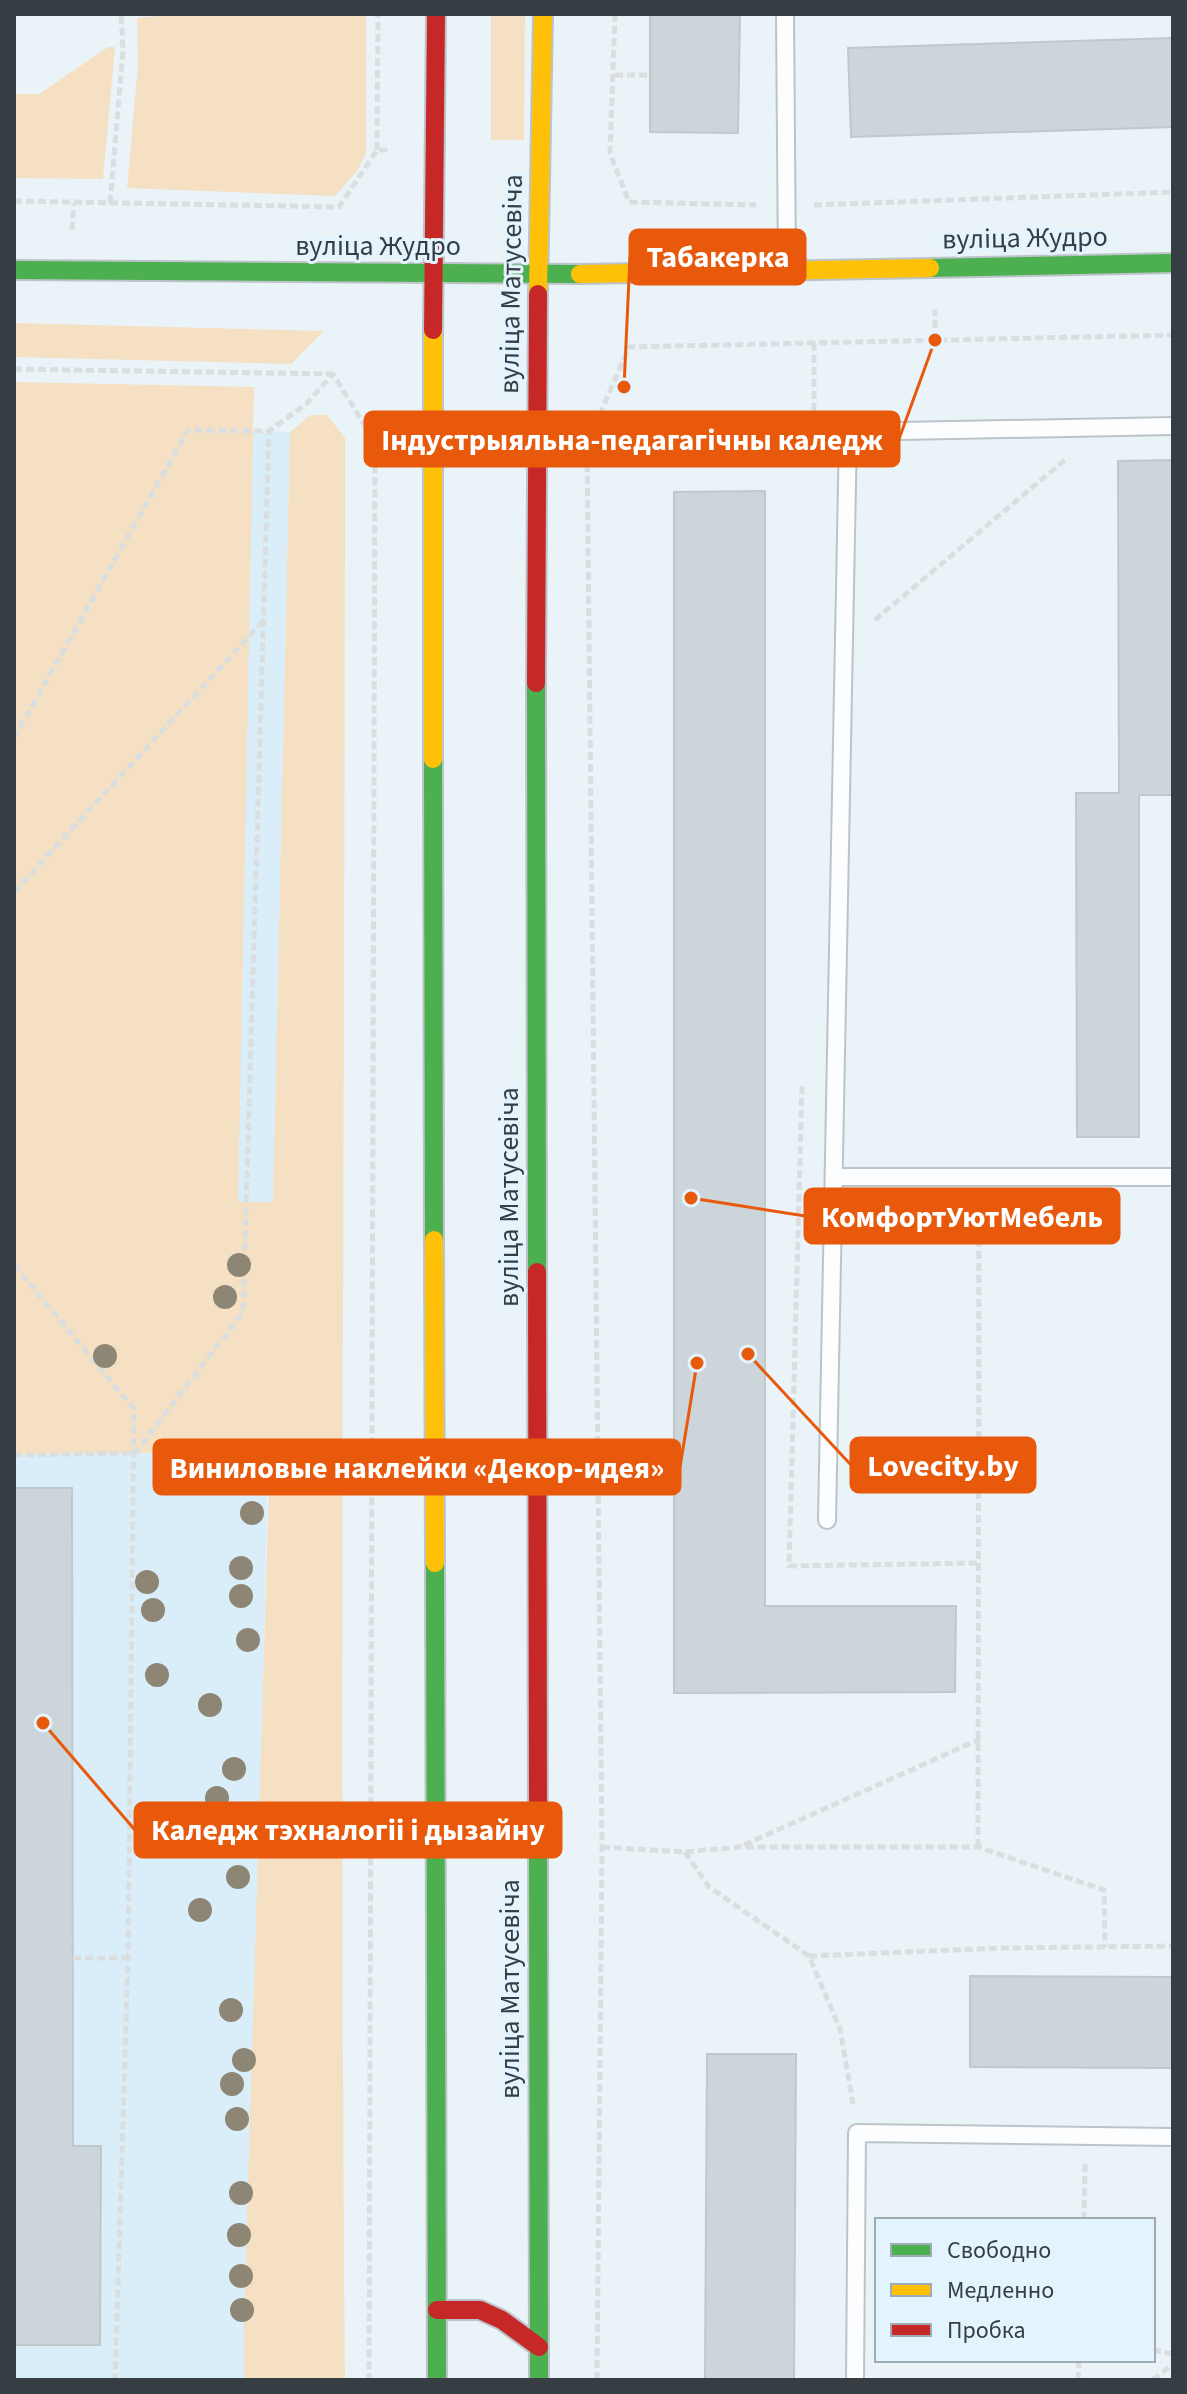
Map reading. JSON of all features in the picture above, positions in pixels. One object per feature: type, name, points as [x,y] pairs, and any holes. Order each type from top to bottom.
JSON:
[{"type":"main road","points":[[436,14],[432,504],[437,2380]]},
{"type":"main road","name":"вуліца Матусевіча","points":[[539,2380],[537,275],[543,14]]},
{"type":"main road","name":"вуліца Жудро","points":[[14,270],[537,275],[1173,263]]},
{"type":"main road","points":[[437,2310],[480,2310],[502,2320],[539,2347]]},
{"type":"lane","points":[[785,14],[787,271]]},
{"type":"lane","points":[[827,1520],[848,432],[1173,426]]},
{"type":"lane","points":[[834,1177],[1173,1177]]},
{"type":"lane","points":[[855,2380],[857,2133],[1173,2137]]},
{"type":"path","points":[[110,203],[123,50],[121,14]]},
{"type":"path","points":[[14,201],[339,207],[377,150],[378,14]]},
{"type":"path","points":[[615,14],[610,153],[629,202],[787,205],[1173,192]]},
{"type":"path","points":[[615,75],[650,75]]},
{"type":"path","points":[[377,150],[394,150]]},
{"type":"path","points":[[597,2380],[602,1847],[587,444],[629,347],[1173,335]]},
{"type":"path","points":[[814,343],[814,456]]},
{"type":"path","points":[[14,369],[333,374]]},
{"type":"path","points":[[14,738],[188,430],[269,431],[306,404],[333,374]]},
{"type":"path","points":[[333,374],[375,442],[369,2380]]},
{"type":"path","points":[[135,1453],[243,1312],[269,431]]},
{"type":"path","points":[[843,646],[1067,459]]},
{"type":"path","points":[[14,892],[264,620]]},
{"type":"path","points":[[978,1847],[979,1179]]},
{"type":"path","points":[[14,1265],[134,1409],[128,1958],[115,2380]]},
{"type":"path","points":[[14,1455],[135,1453]]},
{"type":"path","points":[[740,1847],[980,1739]]},
{"type":"path","points":[[602,1847],[685,1852],[740,1847],[978,1847],[1104,1890],[1105,1947]]},
{"type":"path","points":[[685,1852],[709,1887],[809,1956],[840,2029],[857,2133]]},
{"type":"path","points":[[809,1956],[1003,1948],[1173,1946]]},
{"type":"path","points":[[73,1958],[128,1958]]},
{"type":"path","points":[[1084,2218],[1086,2135]]},
{"type":"path","points":[[1153,2380],[1173,2364]]},
{"type":"shaded area","points":[[156,14],[366,14],[366,153],[358,170],[335,196],[127,188],[138,65],[137,18]]},
{"type":"shaded area","points":[[491,14],[525,14],[524,140],[491,140]]},
{"type":"shaded area","points":[[108,47],[115,47],[103,179],[14,178],[14,94],[39,94]]},
{"type":"shaded area","points":[[14,323],[324,331],[291,364],[14,357]]},
{"type":"shaded area","points":[[14,382],[254,387],[238,1202],[273,1202],[290,432],[310,415],[327,415],[345,438],[342,1652],[345,2380],[244,2380],[270,1451],[14,1455]]},
{"type":"shaded area","points":[[14,427],[290,432],[248,2380],[14,2380]]},
{"type":"building","points":[[650,14],[740,14],[738,133],[650,132]]},
{"type":"building","points":[[1173,38],[1173,127],[851,137],[848,48]]},
{"type":"building","points":[[1173,460],[1173,795],[1139,795],[1139,1137],[1077,1137],[1076,793],[1119,793],[1118,461]]},
{"type":"building","points":[[765,491],[765,1606],[956,1606],[955,1692],[674,1693],[674,492]]},
{"type":"building","points":[[14,1488],[72,1488],[73,2146],[101,2146],[100,2345],[14,2345]]},
{"type":"building","points":[[970,1976],[1173,1977],[1173,2068],[970,2067]]},
{"type":"building","points":[[707,2054],[796,2054],[794,2380],[705,2380]]},
{"type":"traffic: fast","points":[[930,268],[1173,263]]},
{"type":"traffic: fast","points":[[14,270],[580,274]]},
{"type":"traffic: fast","points":[[536,683],[537,1272]]},
{"type":"traffic: fast","points":[[433,759],[434,1240]]},
{"type":"traffic: fast","points":[[435,1563],[437,2380]]},
{"type":"traffic: fast","points":[[538,1826],[539,2380]]},
{"type":"traffic: slow","points":[[538,294],[543,14]]},
{"type":"traffic: slow","points":[[580,274],[930,268]]},
{"type":"traffic: slow","points":[[433,330],[433,759]]},
{"type":"traffic: slow","points":[[434,1240],[435,1563]]},
{"type":"traffic: jam","points":[[433,330],[436,14]]},
{"type":"traffic: jam","points":[[536,683],[538,294]]},
{"type":"traffic: jam","points":[[537,1272],[538,1826]]},
{"type":"traffic: jam","points":[[437,2310],[480,2310],[502,2320],[539,2347]]},
{"type":"place","name":"Індустрыяльна-педагагічны каледж","points":[[935,340]]},
{"type":"place","name":"Табакерка","points":[[624,387]]},
{"type":"place","name":"КомфортУютМебель","points":[[691,1198]]},
{"type":"place","name":"Lovecity.by","points":[[748,1354]]},
{"type":"place","name":"Виниловые наклейки «Декор-идея»","points":[[697,1363]]},
{"type":"place","name":"Каледж тэхналогіі і дызайну","points":[[43,1723]]}]
